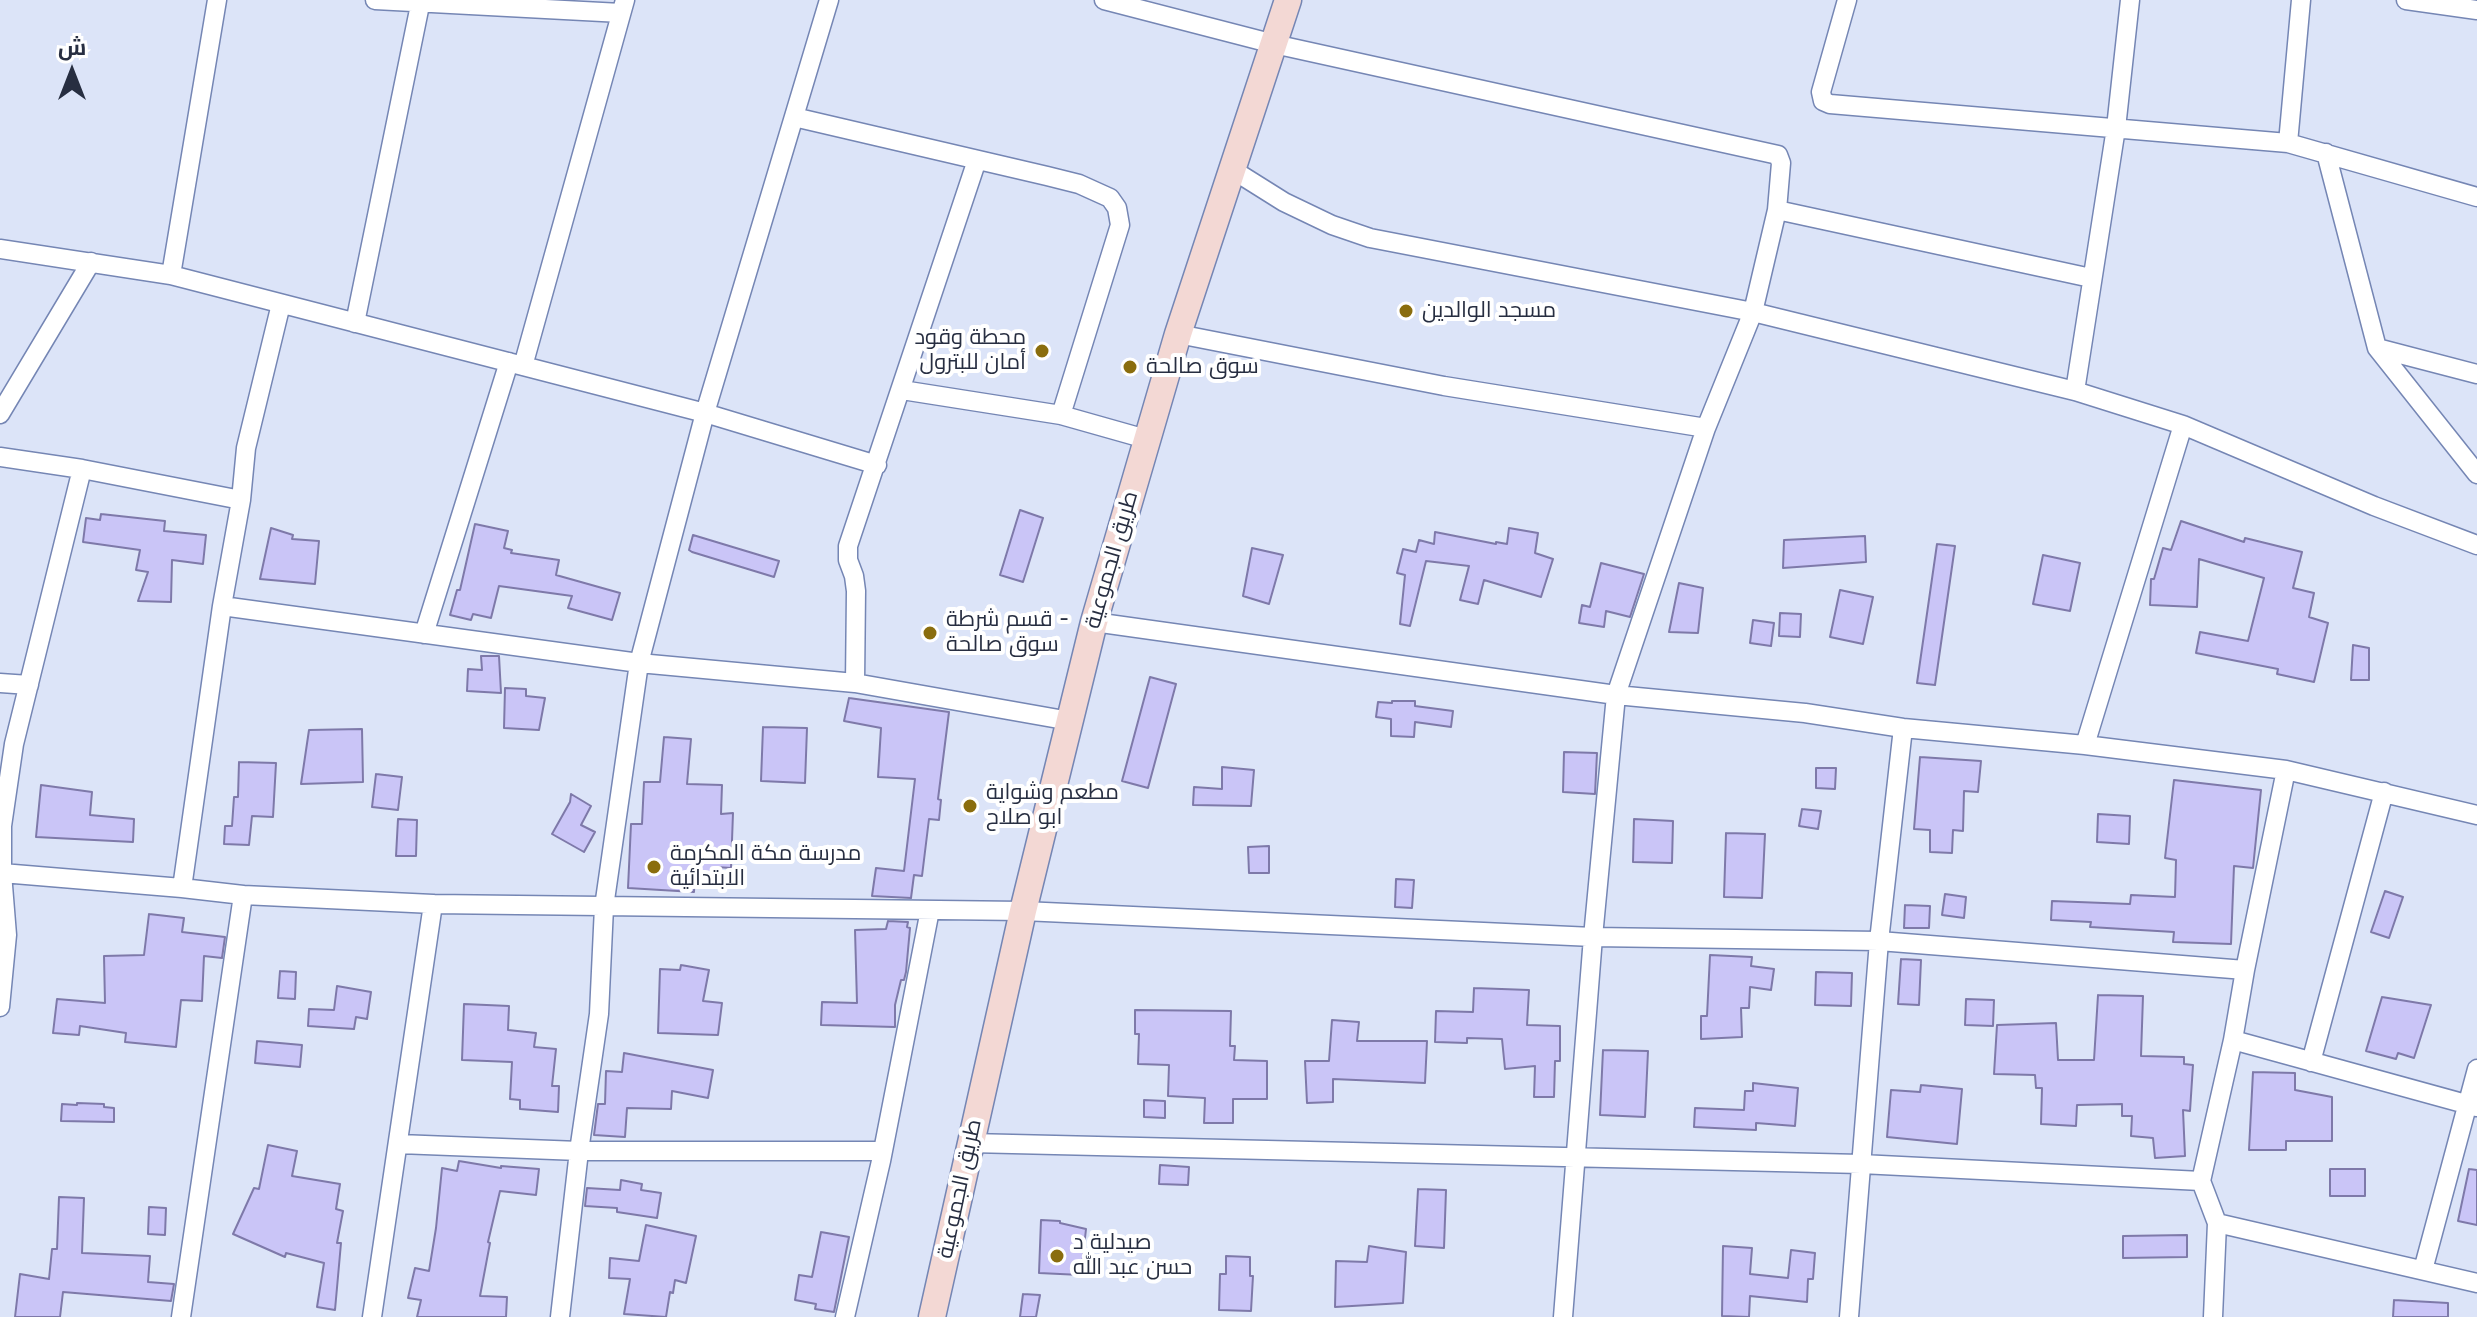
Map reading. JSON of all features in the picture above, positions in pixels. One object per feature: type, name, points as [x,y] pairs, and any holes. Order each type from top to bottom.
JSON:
[{"type":"main road","name":"طريق الجموعية","points":[[932,1317],[1023,911],[1094,622],[1178,334],[1288,0]]},
{"type":"street","points":[[171,275],[217,0]]},
{"type":"street","points":[[375,0],[623,6],[516,364],[424,634]]},
{"type":"street","points":[[560,1317],[599,1014],[604,907],[639,663],[705,413],[829,0]]},
{"type":"street","points":[[1104,0],[1274,44],[1771,153],[1778,155],[1781,163],[1777,210],[1753,312],[1706,428],[1616,695],[1563,1317]]},
{"type":"street","points":[[1847,0],[1821,92],[1823,101],[1830,104],[2288,143],[2477,197]]},
{"type":"street","points":[[2075,391],[2116,128],[2130,0]]},
{"type":"street","points":[[2288,143],[2301,0]]},
{"type":"street","points":[[2406,0],[2477,10]]},
{"type":"street","points":[[355,323],[421,1]]},
{"type":"street","points":[[794,117],[1079,184],[1110,198],[1117,208],[1120,225],[1061,415]]},
{"type":"street","points":[[2326,153],[2377,348],[2477,474]]},
{"type":"street","points":[[855,683],[856,591],[848,560],[848,546],[977,160]]},
{"type":"street","points":[[1233,170],[1284,202],[1332,225],[1370,238],[1753,312],[2075,391],[2183,425],[2374,506],[2477,545]]},
{"type":"street","points":[[1777,210],[2091,278]]},
{"type":"street","points":[[0,249],[171,275],[705,413],[877,465]]},
{"type":"street","points":[[0,414],[91,262]]},
{"type":"street","points":[[182,888],[222,606],[241,500],[246,448],[281,304]]},
{"type":"street","points":[[1178,334],[1444,386],[1706,428]]},
{"type":"street","points":[[2377,348],[2477,374]]},
{"type":"street","points":[[902,390],[1061,415],[1146,439]]},
{"type":"street","points":[[2085,745],[2183,425]]},
{"type":"street","points":[[0,457],[82,469],[241,500]]},
{"type":"street","points":[[0,1007],[4,935],[2,826],[14,744],[82,469]]},
{"type":"street","points":[[222,606],[639,663],[855,683],[1070,721]]},
{"type":"street","points":[[1094,622],[1616,695],[1805,713],[1903,728],[2085,745],[2286,770],[2477,815]]},
{"type":"street","points":[[0,683],[29,685]]},
{"type":"street","points":[[1849,1317],[1879,941],[1903,728]]},
{"type":"street","points":[[2213,1317],[2217,1223],[2201,1181],[2233,1040],[2286,770]]},
{"type":"street","points":[[2311,1062],[2384,792]]},
{"type":"street","points":[[2,873],[243,895],[433,904],[1023,911],[1593,937],[1879,941],[2245,970]]},
{"type":"street","points":[[181,1317],[243,895]]},
{"type":"street","points":[[372,1317],[433,904]]},
{"type":"street","points":[[845,1317],[883,1151],[930,910]]},
{"type":"street","points":[[2233,1040],[2472,1106]]},
{"type":"street","points":[[2423,1270],[2472,1106],[2477,1069]]},
{"type":"street","points":[[970,1143],[1861,1164],[2201,1181]]},
{"type":"street","points":[[399,1144],[579,1151],[883,1151]]},
{"type":"street","points":[[2217,1223],[2477,1283]]},
{"type":"building","points":[[1020,510],[1043,518],[1023,582],[1000,575]]},
{"type":"building","points":[[101,514],[165,521],[164,531],[206,535],[203,564],[172,560],[171,602],[138,601],[148,572],[136,570],[140,550],[83,542],[86,518],[100,520]]},
{"type":"building","points":[[2181,521],[2244,542],[2245,538],[2302,552],[2293,588],[2314,593],[2309,617],[2328,623],[2314,682],[2277,674],[2278,669],[2196,653],[2200,632],[2248,641],[2264,578],[2199,559],[2197,607],[2150,605],[2151,579],[2154,579],[2163,548],[2171,550]]},
{"type":"building","points":[[475,524],[508,531],[504,548],[512,550],[511,553],[559,560],[556,575],[620,593],[612,620],[568,608],[572,596],[499,586],[491,618],[473,614],[471,620],[450,615],[457,590],[460,590]]},
{"type":"building","points":[[271,528],[293,535],[292,539],[319,541],[315,584],[260,579]]},
{"type":"building","points":[[1509,528],[1538,533],[1535,553],[1553,559],[1541,597],[1484,580],[1478,604],[1460,600],[1469,566],[1426,561],[1410,626],[1400,624],[1405,575],[1397,573],[1403,549],[1416,552],[1419,540],[1434,544],[1435,532],[1507,544]]},
{"type":"building","points":[[693,535],[779,561],[774,577],[692,552],[689,550]]},
{"type":"building","points":[[1865,536],[1866,562],[1783,568],[1784,540]]},
{"type":"building","points":[[1937,544],[1955,546],[1935,685],[1917,683]]},
{"type":"building","points":[[1252,548],[1283,555],[1269,604],[1243,596]]},
{"type":"building","points":[[2043,555],[2080,563],[2070,611],[2033,604]]},
{"type":"building","points":[[1601,563],[1644,574],[1630,617],[1606,611],[1604,627],[1579,623],[1582,605],[1590,607]]},
{"type":"building","points":[[1679,583],[1703,588],[1698,633],[1669,632]]},
{"type":"building","points":[[1840,590],[1873,597],[1863,644],[1830,637]]},
{"type":"building","points":[[1780,613],[1801,614],[1800,637],[1779,636]]},
{"type":"building","points":[[1753,620],[1774,623],[1771,646],[1750,643]]},
{"type":"building","points":[[2353,645],[2369,648],[2369,680],[2351,680]]},
{"type":"building","points":[[481,656],[499,656],[501,693],[467,691],[468,669],[482,670]]},
{"type":"building","points":[[1150,677],[1176,684],[1148,788],[1122,781]]},
{"type":"building","points":[[505,688],[526,689],[526,696],[545,698],[539,730],[504,728]]},
{"type":"building","points":[[849,698],[949,712],[938,799],[941,800],[939,820],[929,819],[922,876],[914,875],[911,898],[872,896],[876,868],[904,871],[915,779],[878,777],[881,728],[844,721]]},
{"type":"building","points":[[1415,701],[1415,706],[1453,711],[1451,727],[1415,722],[1414,737],[1391,736],[1391,719],[1376,717],[1378,702]]},
{"type":"building","points":[[763,727],[807,728],[805,783],[761,781]]},
{"type":"building","points":[[362,729],[363,782],[301,784],[309,730]]},
{"type":"building","points":[[664,737],[691,739],[687,784],[722,785],[721,814],[733,813],[731,868],[716,867],[716,874],[695,874],[694,892],[628,888],[631,824],[642,824],[644,782],[660,782]]},
{"type":"building","points":[[1564,752],[1597,753],[1595,794],[1563,792]]},
{"type":"building","points":[[1920,757],[1981,761],[1978,792],[1964,791],[1963,831],[1953,830],[1952,853],[1930,852],[1930,830],[1914,829]]},
{"type":"building","points":[[239,762],[276,763],[273,817],[252,816],[249,845],[224,844],[225,826],[232,826],[234,797],[238,797]]},
{"type":"building","points":[[1222,767],[1254,770],[1251,806],[1193,805],[1194,787],[1222,789]]},
{"type":"building","points":[[1816,768],[1836,768],[1835,789],[1816,788]]},
{"type":"building","points":[[376,774],[402,777],[398,810],[372,807]]},
{"type":"building","points":[[2174,780],[2261,790],[2253,868],[2234,866],[2231,944],[2173,942],[2174,932],[2090,927],[2091,922],[2051,920],[2052,901],[2130,904],[2131,895],[2175,897],[2176,860],[2165,858]]},
{"type":"building","points":[[41,785],[92,792],[90,815],[134,819],[133,842],[36,837]]},
{"type":"building","points":[[571,794],[591,806],[581,825],[595,832],[584,852],[552,834],[570,802]]},
{"type":"building","points":[[1802,809],[1821,811],[1818,829],[1799,826]]},
{"type":"building","points":[[2098,814],[2130,816],[2129,844],[2097,842]]},
{"type":"building","points":[[398,819],[417,820],[416,856],[396,856]]},
{"type":"building","points":[[1634,819],[1673,821],[1672,863],[1633,862]]},
{"type":"building","points":[[1726,833],[1765,834],[1762,898],[1724,897]]},
{"type":"building","points":[[1269,846],[1269,873],[1249,873],[1248,847]]},
{"type":"building","points":[[1396,879],[1414,880],[1412,908],[1395,907]]},
{"type":"building","points":[[2385,891],[2403,897],[2389,938],[2371,932]]},
{"type":"building","points":[[1945,894],[1966,897],[1964,918],[1942,915]]},
{"type":"building","points":[[1905,905],[1930,906],[1929,928],[1904,928]]},
{"type":"building","points":[[149,914],[184,918],[182,932],[225,937],[222,958],[204,956],[202,1001],[181,1000],[176,1047],[125,1042],[126,1033],[80,1026],[79,1035],[53,1033],[57,999],[105,1003],[104,956],[144,955]]},
{"type":"building","points":[[888,921],[908,922],[907,927],[910,928],[906,972],[895,1005],[895,1027],[821,1025],[822,1002],[857,1003],[855,930],[886,929]]},
{"type":"building","points":[[1710,955],[1752,957],[1751,966],[1774,969],[1771,990],[1750,987],[1749,1008],[1741,1008],[1742,1037],[1701,1039],[1701,1016],[1707,1016]]},
{"type":"building","points":[[1901,959],[1921,960],[1919,1005],[1898,1004]]},
{"type":"building","points":[[681,965],[709,970],[703,1001],[722,1003],[718,1035],[658,1033],[660,969],[680,970]]},
{"type":"building","points":[[280,971],[296,972],[295,999],[278,998]]},
{"type":"building","points":[[1816,972],[1852,973],[1851,1006],[1815,1005]]},
{"type":"building","points":[[337,986],[371,992],[367,1019],[356,1017],[354,1029],[308,1026],[309,1009],[334,1010]]},
{"type":"building","points":[[1474,988],[1529,990],[1527,1025],[1560,1026],[1560,1061],[1555,1061],[1554,1097],[1534,1097],[1535,1066],[1505,1069],[1502,1039],[1467,1038],[1467,1043],[1435,1042],[1436,1011],[1473,1012]]},
{"type":"building","points":[[2098,995],[2143,996],[2141,1056],[2184,1057],[2184,1064],[2193,1065],[2190,1111],[2183,1110],[2185,1156],[2155,1158],[2153,1138],[2131,1136],[2132,1116],[2122,1116],[2122,1104],[2077,1105],[2076,1126],[2041,1124],[2042,1088],[2036,1088],[2035,1075],[1994,1074],[1997,1025],[2056,1023],[2058,1060],[2094,1060]]},
{"type":"building","points":[[2382,997],[2431,1005],[2414,1058],[2398,1053],[2396,1059],[2366,1051]]},
{"type":"building","points":[[1966,999],[1994,1000],[1993,1026],[1965,1025]]},
{"type":"building","points":[[464,1004],[509,1006],[508,1030],[536,1033],[534,1047],[556,1049],[552,1086],[559,1086],[558,1112],[520,1109],[520,1100],[510,1099],[512,1062],[462,1060]]},
{"type":"building","points":[[1135,1010],[1231,1011],[1230,1046],[1235,1046],[1234,1060],[1267,1061],[1267,1099],[1233,1099],[1233,1123],[1204,1123],[1205,1098],[1168,1096],[1169,1065],[1138,1064],[1139,1034],[1135,1034]]},
{"type":"building","points":[[1332,1020],[1359,1022],[1357,1041],[1427,1041],[1425,1083],[1333,1079],[1333,1102],[1307,1103],[1305,1061],[1329,1061]]},
{"type":"building","points":[[257,1041],[302,1045],[300,1067],[255,1063]]},
{"type":"building","points":[[1603,1050],[1648,1051],[1645,1117],[1600,1115]]},
{"type":"building","points":[[624,1053],[713,1070],[708,1098],[672,1091],[671,1109],[627,1108],[625,1137],[594,1135],[598,1104],[605,1104],[606,1071],[622,1072]]},
{"type":"building","points":[[2253,1072],[2295,1073],[2295,1090],[2332,1097],[2332,1141],[2286,1141],[2286,1150],[2249,1150]]},
{"type":"building","points":[[1753,1083],[1798,1088],[1795,1126],[1756,1123],[1756,1130],[1694,1127],[1695,1108],[1744,1110],[1745,1091],[1753,1091]]},
{"type":"building","points":[[1921,1085],[1962,1089],[1957,1144],[1887,1137],[1891,1090],[1920,1092]]},
{"type":"building","points":[[1144,1100],[1165,1101],[1165,1118],[1144,1117]]},
{"type":"building","points":[[62,1104],[104,1104],[104,1107],[114,1108],[114,1122],[61,1121]]},
{"type":"building","points":[[268,1145],[297,1151],[292,1176],[340,1184],[336,1209],[343,1211],[337,1243],[341,1243],[335,1310],[317,1307],[324,1263],[286,1253],[285,1257],[233,1234],[254,1188],[259,1189]]},
{"type":"building","points":[[459,1161],[501,1168],[539,1169],[536,1195],[500,1191],[488,1242],[480,1296],[507,1297],[506,1317],[417,1317],[421,1300],[408,1298],[415,1268],[429,1271],[442,1168],[457,1171]]},
{"type":"building","points":[[1160,1165],[1189,1167],[1188,1185],[1159,1184]]},
{"type":"building","points":[[2330,1169],[2365,1169],[2365,1196],[2330,1196]]},
{"type":"building","points":[[2469,1169],[2477,1170],[2477,1225],[2458,1221]]},
{"type":"building","points":[[621,1180],[642,1184],[641,1190],[661,1193],[657,1218],[617,1212],[617,1208],[585,1206],[587,1188],[620,1190]]},
{"type":"building","points":[[1418,1189],[1446,1190],[1444,1248],[1415,1246]]},
{"type":"building","points":[[59,1197],[84,1198],[82,1253],[150,1256],[148,1282],[174,1284],[171,1301],[63,1292],[60,1317],[15,1317],[20,1274],[49,1279],[52,1249],[57,1249]]},
{"type":"building","points":[[149,1207],[166,1208],[165,1235],[148,1234]]},
{"type":"building","points":[[1041,1220],[1060,1221],[1086,1229],[1081,1275],[1039,1273]]},
{"type":"building","points":[[646,1225],[696,1236],[686,1283],[675,1280],[666,1317],[624,1314],[630,1279],[609,1278],[610,1258],[639,1261]]},
{"type":"building","points":[[821,1232],[849,1237],[834,1312],[815,1309],[816,1304],[795,1300],[799,1275],[812,1277]]},
{"type":"building","points":[[2187,1235],[2187,1257],[2123,1258],[2123,1236]]},
{"type":"building","points":[[1369,1246],[1406,1252],[1403,1303],[1335,1307],[1336,1261],[1367,1262]]},
{"type":"building","points":[[1723,1246],[1752,1248],[1750,1274],[1788,1278],[1791,1250],[1815,1253],[1813,1279],[1808,1279],[1807,1302],[1750,1296],[1749,1317],[1722,1316]]},
{"type":"building","points":[[1226,1256],[1250,1257],[1250,1276],[1253,1276],[1251,1311],[1219,1310],[1220,1274],[1226,1274]]},
{"type":"building","points":[[1023,1294],[1040,1295],[1036,1317],[1020,1317]]},
{"type":"building","points":[[2394,1300],[2448,1303],[2448,1317],[2393,1317]]},
{"type":"place","name":"مسجد الوالدين","points":[[1406,311]]},
{"type":"place","name":"محطة وقود أمان للبترول","points":[[1042,351]]},
{"type":"place","name":"سوق صالحة","points":[[1130,367]]},
{"type":"place","name":"قسم شرطة - سوق صالحة","points":[[930,633]]},
{"type":"place","name":"مطعم وشواية ابو صلاح","points":[[970,806]]},
{"type":"place","name":"مدرسة مكة المكرمة الابتدائية","points":[[654,867]]},
{"type":"place","name":"صيدلية د حسن عبد الله","points":[[1057,1256]]}]
